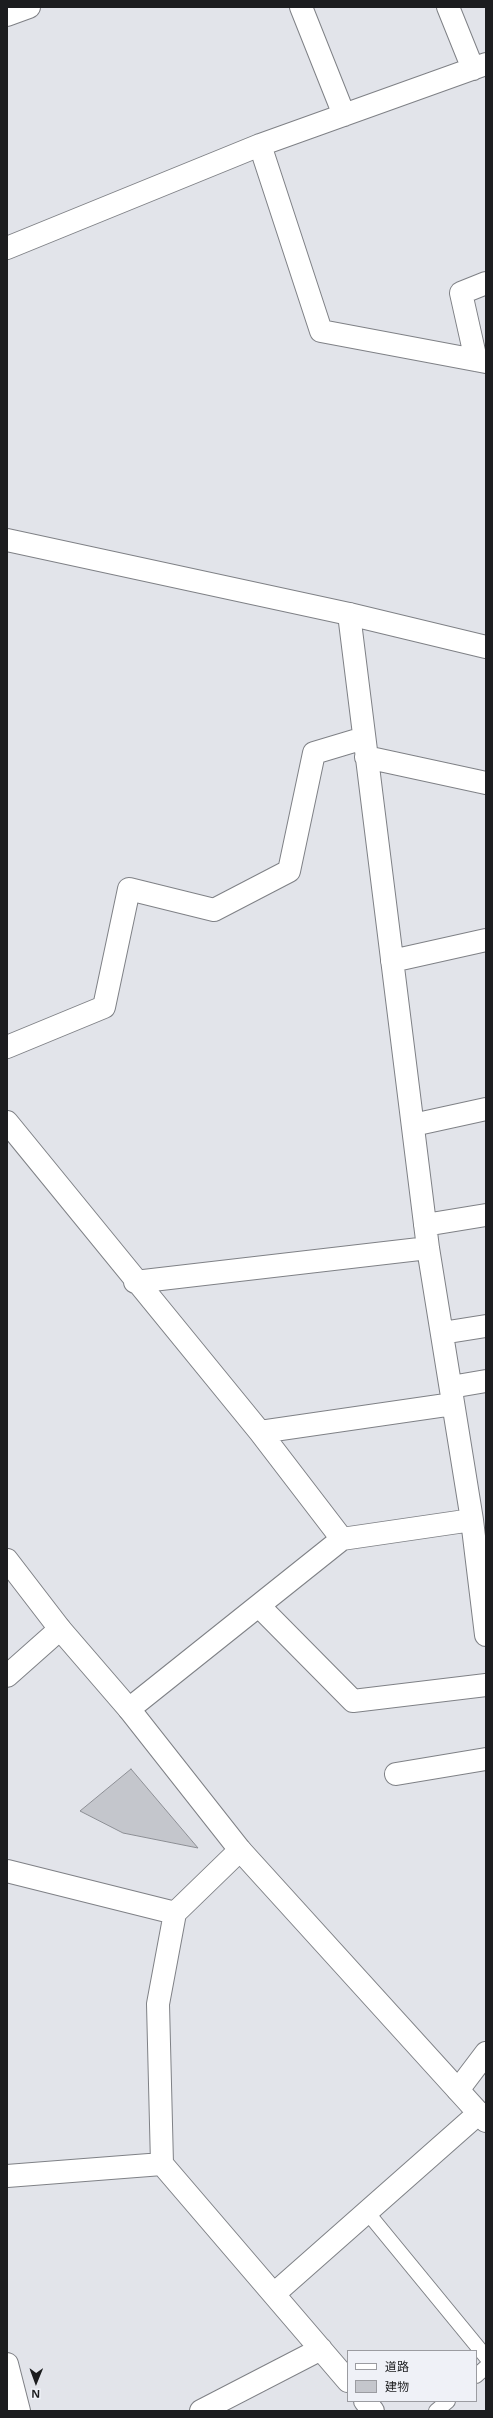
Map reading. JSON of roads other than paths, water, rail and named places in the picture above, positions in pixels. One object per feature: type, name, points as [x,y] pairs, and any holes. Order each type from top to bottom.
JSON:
[{"type":"street","points":[[7,15],[29,7]]},
{"type":"street","points":[[301,7],[344,115]]},
{"type":"street","points":[[7,248],[260,145],[479,66],[448,7]]},
{"type":"street","points":[[260,145],[321,331],[481,361],[461,293],[486,283]]},
{"type":"street","points":[[7,540],[349,614],[486,647]]},
{"type":"street","points":[[349,614],[428,1248],[452,1395],[476,1507],[486,1635]]},
{"type":"street","points":[[7,1047],[104,1007],[129,889],[214,910],[289,871],[314,753],[366,747],[486,783]]},
{"type":"street","points":[[392,961],[486,940]]},
{"type":"street","points":[[413,1125],[486,1109]]},
{"type":"street","points":[[7,1122],[135,1282],[260,1432],[342,1539]]},
{"type":"street","points":[[426,1225],[486,1215]]},
{"type":"street","points":[[135,1282],[428,1248]]},
{"type":"street","points":[[442,1333],[486,1326]]},
{"type":"street","points":[[260,1432],[452,1395],[486,1381]]},
{"type":"street","points":[[129,1709],[342,1539],[476,1507]]},
{"type":"street","points":[[7,1560],[60,1629],[129,1709],[240,1850],[482,2117],[367,2212],[274,2294]]},
{"type":"street","points":[[259,1606],[353,1701],[486,1685]]},
{"type":"street","points":[[7,1676],[60,1629]]},
{"type":"street","points":[[396,1774],[486,1758]]},
{"type":"street","points":[[240,1850],[175,1913],[158,2004],[162,2164],[347,2380]]},
{"type":"street","points":[[7,1871],[175,1913]]},
{"type":"street","points":[[458,2090],[486,2053]]},
{"type":"street","points":[[7,2176],[162,2164]]},
{"type":"street","points":[[200,2411],[321,2349]]},
{"type":"street","points":[[7,2364],[19,2411]]},
{"type":"street","points":[[366,2402],[373,2411]]},
{"type":"lane","points":[[367,2212],[486,2357]]},
{"type":"lane","points":[[477,2375],[486,2367]]},
{"type":"lane","points":[[436,2411],[447,2402]]}]
